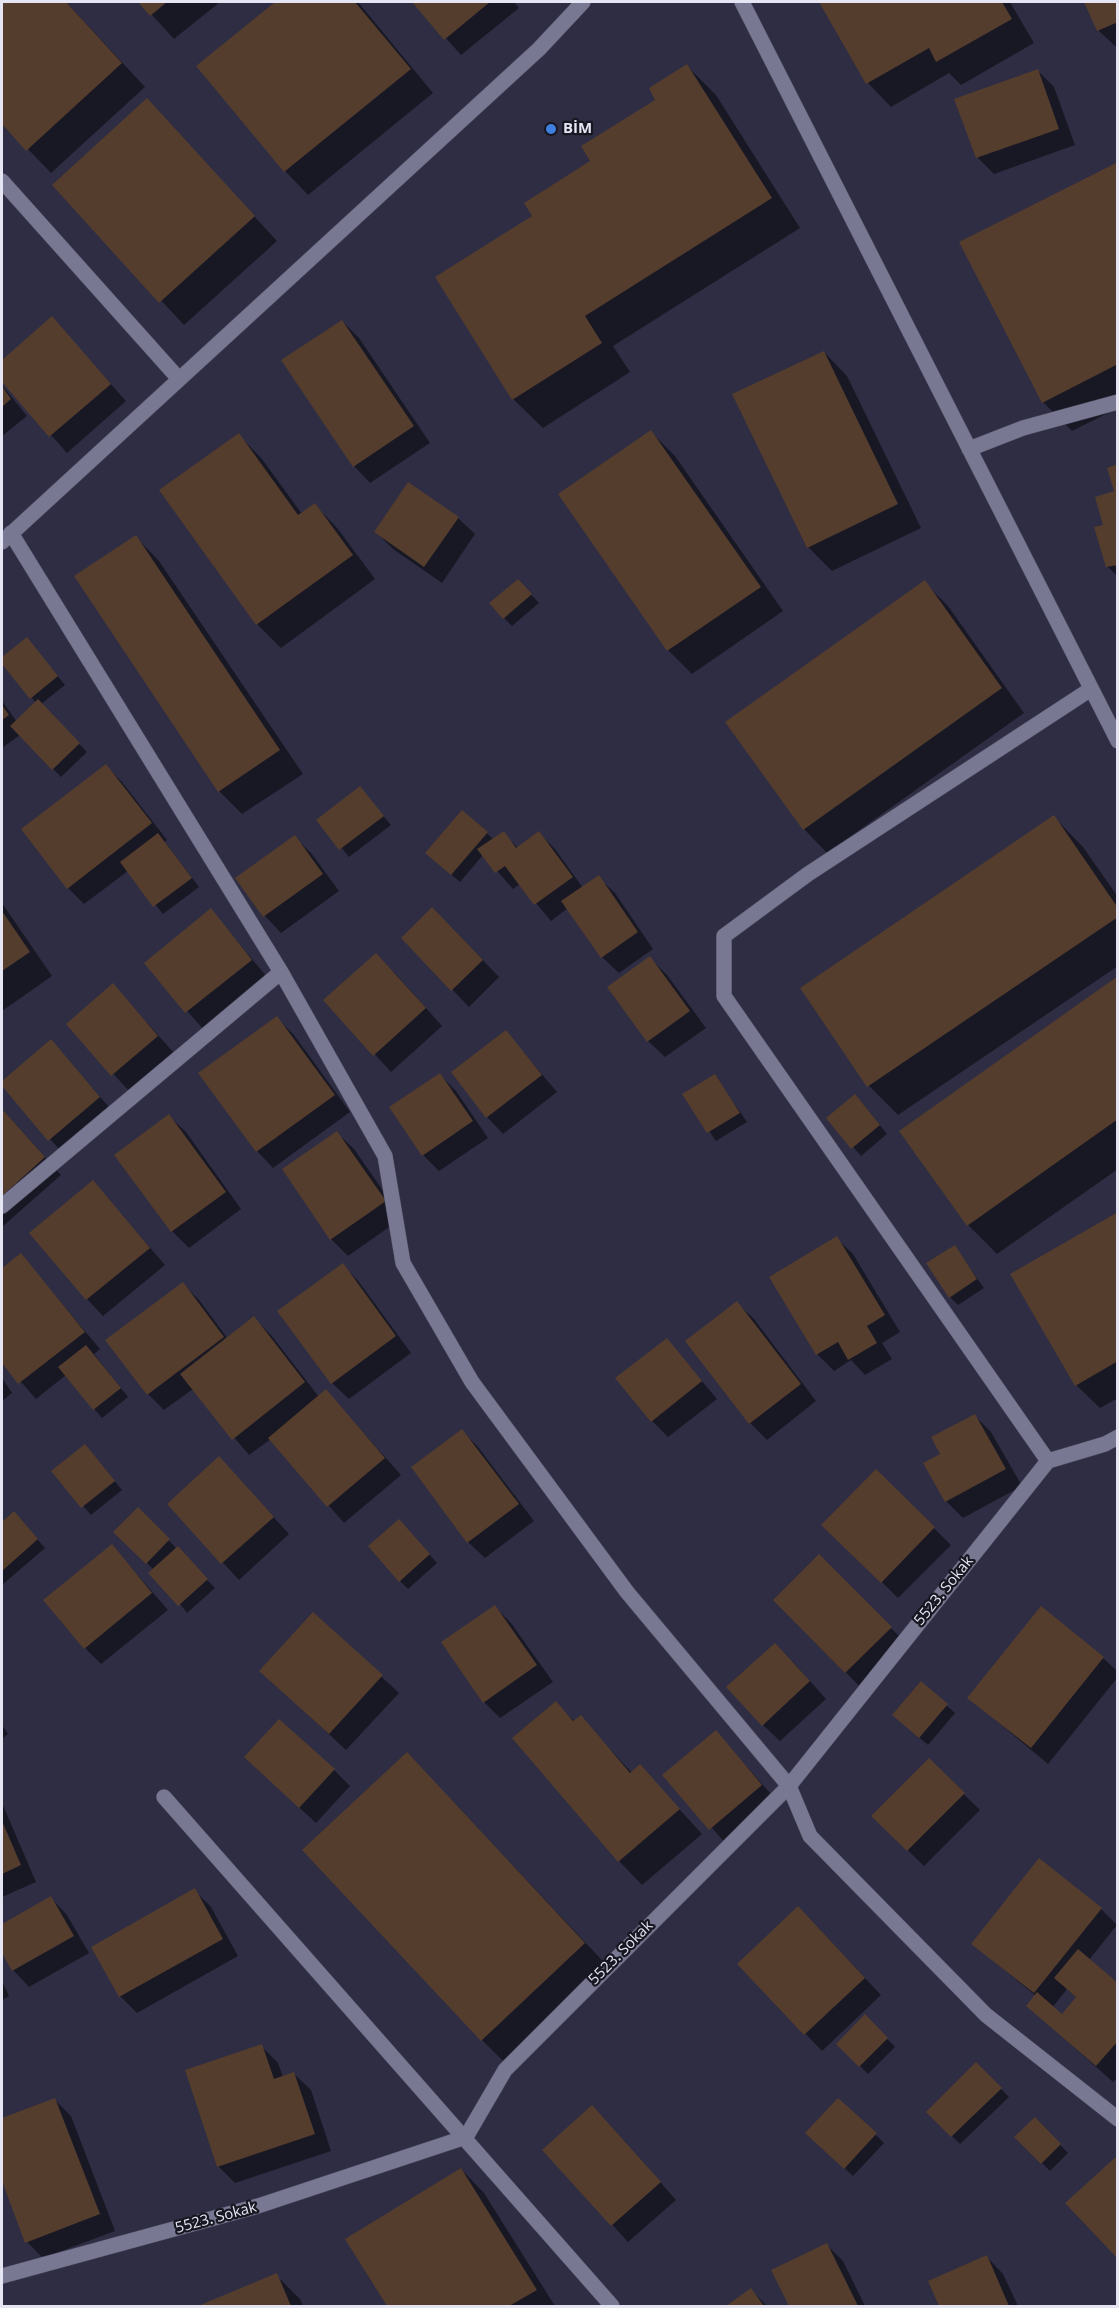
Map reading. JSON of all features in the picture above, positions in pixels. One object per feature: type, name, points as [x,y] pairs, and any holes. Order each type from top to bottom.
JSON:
[{"type":"street","points":[[583,2],[539,49],[6,537],[281,972],[385,1156],[403,1263],[472,1382],[627,1592],[789,1786],[810,1836],[986,2015],[1118,2119]]},
{"type":"street","points":[[742,2],[1118,741]]},
{"type":"street","points":[[2,181],[178,379]]},
{"type":"street","points":[[969,449],[1023,428],[1118,402]]},
{"type":"street","points":[[1091,689],[808,874],[724,936],[724,996],[1048,1461],[1105,1444],[1118,1437]]},
{"type":"street","points":[[2,1206],[281,972]]},
{"type":"street","name":"5523. Sokak","points":[[2,2276],[258,2206],[465,2137],[505,2070],[789,1786],[1048,1461]]},
{"type":"street","points":[[164,1797],[612,2307]]},
{"type":"building","points":[[2,2],[66,2],[122,63],[26,151],[2,124]]},
{"type":"building","points":[[138,2],[167,2],[150,16]]},
{"type":"building","points":[[275,2],[355,2],[411,69],[284,172],[196,66]]},
{"type":"building","points":[[412,2],[490,2],[444,40]]},
{"type":"building","points":[[819,2],[1002,2],[1012,19],[936,62],[929,48],[866,84]]},
{"type":"building","points":[[1084,2],[1118,2],[1118,22],[1097,31]]},
{"type":"building","points":[[687,64],[772,198],[585,316],[602,343],[512,400],[435,277],[532,216],[524,203],[590,161],[581,146],[655,100],[649,88]]},
{"type":"building","points":[[1038,69],[1059,129],[976,158],[954,99]]},
{"type":"building","points":[[147,98],[255,216],[159,303],[52,185]]},
{"type":"building","points":[[1118,162],[1118,364],[1042,403],[959,242]]},
{"type":"building","points":[[52,316],[111,384],[49,437],[2,382],[2,360]]},
{"type":"building","points":[[342,320],[414,426],[353,467],[281,360]]},
{"type":"building","points":[[824,351],[898,504],[807,548],[732,394]]},
{"type":"building","points":[[2,386],[11,399],[2,407]]},
{"type":"building","points":[[651,430],[761,587],[667,651],[558,494]]},
{"type":"building","points":[[239,433],[298,515],[315,503],[353,555],[256,625],[159,490]]},
{"type":"building","points":[[1118,464],[1118,565],[1106,567],[1094,527],[1103,525],[1095,497],[1114,491],[1107,468]]},
{"type":"building","points":[[408,482],[459,517],[424,567],[374,532]]},
{"type":"building","points":[[136,535],[280,750],[218,792],[74,576]]},
{"type":"building","points":[[518,579],[532,594],[503,619],[489,603]]},
{"type":"building","points":[[925,580],[1002,688],[803,830],[725,722]]},
{"type":"building","points":[[27,637],[58,676],[30,699],[2,664],[2,657]]},
{"type":"building","points":[[38,699],[80,743],[52,770],[10,726]]},
{"type":"building","points":[[2,705],[9,715],[2,720]]},
{"type":"building","points":[[106,764],[152,823],[67,889],[21,829]]},
{"type":"building","points":[[360,786],[384,816],[339,850],[316,820]]},
{"type":"building","points":[[462,810],[488,832],[451,875],[425,853]]},
{"type":"building","points":[[1054,815],[1118,908],[1118,917],[867,1087],[800,988]]},
{"type":"building","points":[[504,831],[516,848],[539,831],[573,877],[534,905],[505,866],[495,873],[477,849]]},
{"type":"building","points":[[158,833],[192,878],[153,907],[120,862]]},
{"type":"building","points":[[295,835],[323,874],[263,917],[235,878]]},
{"type":"building","points":[[599,875],[638,932],[601,958],[561,901]]},
{"type":"building","points":[[432,907],[483,960],[451,991],[401,938]]},
{"type":"building","points":[[211,908],[252,960],[185,1013],[144,963]]},
{"type":"building","points":[[2,911],[30,952],[2,971]]},
{"type":"building","points":[[376,953],[426,1008],[373,1056],[323,1000]]},
{"type":"building","points":[[650,956],[690,1011],[647,1042],[607,987]]},
{"type":"building","points":[[1118,976],[1118,1119],[967,1226],[899,1131]]},
{"type":"building","points":[[113,983],[158,1036],[111,1076],[66,1024]]},
{"type":"building","points":[[277,1016],[335,1095],[256,1152],[198,1073]]},
{"type":"building","points":[[506,1030],[542,1075],[486,1118],[451,1072]]},
{"type":"building","points":[[51,1039],[100,1097],[48,1141],[2,1086],[2,1081]]},
{"type":"building","points":[[440,1073],[473,1121],[422,1156],[389,1107]]},
{"type":"building","points":[[715,1074],[740,1113],[707,1133],[682,1094]]},
{"type":"building","points":[[855,1094],[880,1125],[851,1149],[826,1118]]},
{"type":"building","points":[[2,1109],[45,1157],[2,1196]]},
{"type":"building","points":[[169,1114],[226,1192],[171,1232],[114,1155]]},
{"type":"building","points":[[337,1131],[386,1201],[330,1240],[282,1169]]},
{"type":"building","points":[[93,1180],[150,1248],[86,1300],[29,1233]]},
{"type":"building","points":[[1118,1212],[1118,1361],[1075,1386],[1010,1274]]},
{"type":"building","points":[[837,1236],[885,1315],[867,1326],[877,1343],[848,1360],[838,1342],[816,1355],[769,1277]]},
{"type":"building","points":[[955,1245],[977,1279],[949,1298],[926,1263]]},
{"type":"building","points":[[21,1253],[85,1332],[18,1384],[2,1363],[2,1268]]},
{"type":"building","points":[[343,1263],[396,1336],[331,1384],[277,1311]]},
{"type":"building","points":[[183,1282],[224,1337],[147,1395],[105,1340]]},
{"type":"building","points":[[737,1301],[801,1384],[749,1424],[685,1341]]},
{"type":"building","points":[[254,1316],[305,1382],[232,1440],[180,1374]]},
{"type":"building","points":[[667,1338],[702,1381],[651,1422],[615,1378]]},
{"type":"building","points":[[86,1345],[121,1388],[93,1410],[58,1367]]},
{"type":"building","points":[[326,1389],[385,1458],[327,1507],[268,1438]]},
{"type":"building","points":[[975,1414],[1006,1469],[945,1502],[923,1463],[940,1454],[931,1437]]},
{"type":"building","points":[[462,1429],[519,1504],[467,1543],[411,1467]]},
{"type":"building","points":[[85,1444],[115,1481],[81,1508],[51,1471]]},
{"type":"building","points":[[219,1456],[274,1517],[221,1564],[167,1504]]},
{"type":"building","points":[[876,1469],[935,1527],[881,1583],[821,1525]]},
{"type":"building","points":[[138,1507],[170,1539],[146,1564],[113,1532]]},
{"type":"building","points":[[14,1511],[38,1539],[2,1571],[2,1522]]},
{"type":"building","points":[[399,1519],[430,1554],[399,1582],[368,1546]]},
{"type":"building","points":[[112,1544],[152,1593],[84,1649],[43,1600]]},
{"type":"building","points":[[178,1546],[208,1579],[178,1606],[148,1573]]},
{"type":"building","points":[[819,1554],[892,1627],[845,1673],[773,1600]]},
{"type":"building","points":[[495,1605],[537,1665],[483,1703],[441,1642]]},
{"type":"building","points":[[1041,1606],[1104,1657],[1031,1748],[967,1698]]},
{"type":"building","points":[[313,1612],[383,1675],[329,1734],[259,1671]]},
{"type":"building","points":[[775,1643],[810,1681],[762,1726],[726,1687]]},
{"type":"building","points":[[921,1681],[948,1704],[919,1738],[892,1715]]},
{"type":"building","points":[[556,1701],[573,1721],[581,1715],[630,1773],[640,1764],[680,1809],[618,1862],[512,1738]]},
{"type":"building","points":[[279,1719],[335,1769],[299,1808],[244,1757]]},
{"type":"building","points":[[716,1730],[762,1785],[709,1830],[662,1775]]},
{"type":"building","points":[[407,1752],[585,1943],[481,2041],[302,1850]]},
{"type":"building","points":[[929,1758],[965,1793],[907,1851],[871,1816]]},
{"type":"building","points":[[2,1821],[21,1865],[2,1874]]},
{"type":"building","points":[[1039,1858],[1102,1908],[1034,1993],[971,1944]]},
{"type":"building","points":[[195,1888],[223,1939],[119,1997],[91,1947]]},
{"type":"building","points":[[51,1896],[74,1936],[12,1971],[2,1953],[2,1924]]},
{"type":"building","points":[[798,1906],[865,1978],[804,2035],[737,1964]]},
{"type":"building","points":[[1078,1949],[1118,1983],[1118,2041],[1096,2066],[1026,2006],[1037,1992],[1062,2014],[1076,1997],[1054,1978]]},
{"type":"building","points":[[865,2014],[888,2038],[859,2067],[836,2044]]},
{"type":"building","points":[[262,2044],[274,2079],[294,2072],[315,2134],[217,2167],[185,2070]]},
{"type":"building","points":[[976,2062],[1002,2088],[951,2137],[926,2112]]},
{"type":"building","points":[[55,2098],[100,2214],[25,2243],[2,2181],[2,2118]]},
{"type":"building","points":[[838,2098],[877,2133],[844,2169],[805,2133]]},
{"type":"building","points":[[592,2105],[661,2182],[611,2226],[542,2150]]},
{"type":"building","points":[[1035,2117],[1061,2144],[1041,2164],[1014,2137]]},
{"type":"building","points":[[1118,2155],[1118,2259],[1065,2203]]},
{"type":"building","points":[[461,2168],[537,2290],[509,2306],[387,2306],[345,2239]]},
{"type":"building","points":[[827,2243],[858,2306],[789,2306],[771,2270]]},
{"type":"building","points":[[987,2255],[1009,2306],[939,2306],[928,2281]]},
{"type":"building","points":[[277,2273],[291,2306],[198,2306]]},
{"type":"building","points":[[751,2288],[764,2306],[726,2306]]},
{"type":"place","name":"BİM","points":[[551,129]]}]
